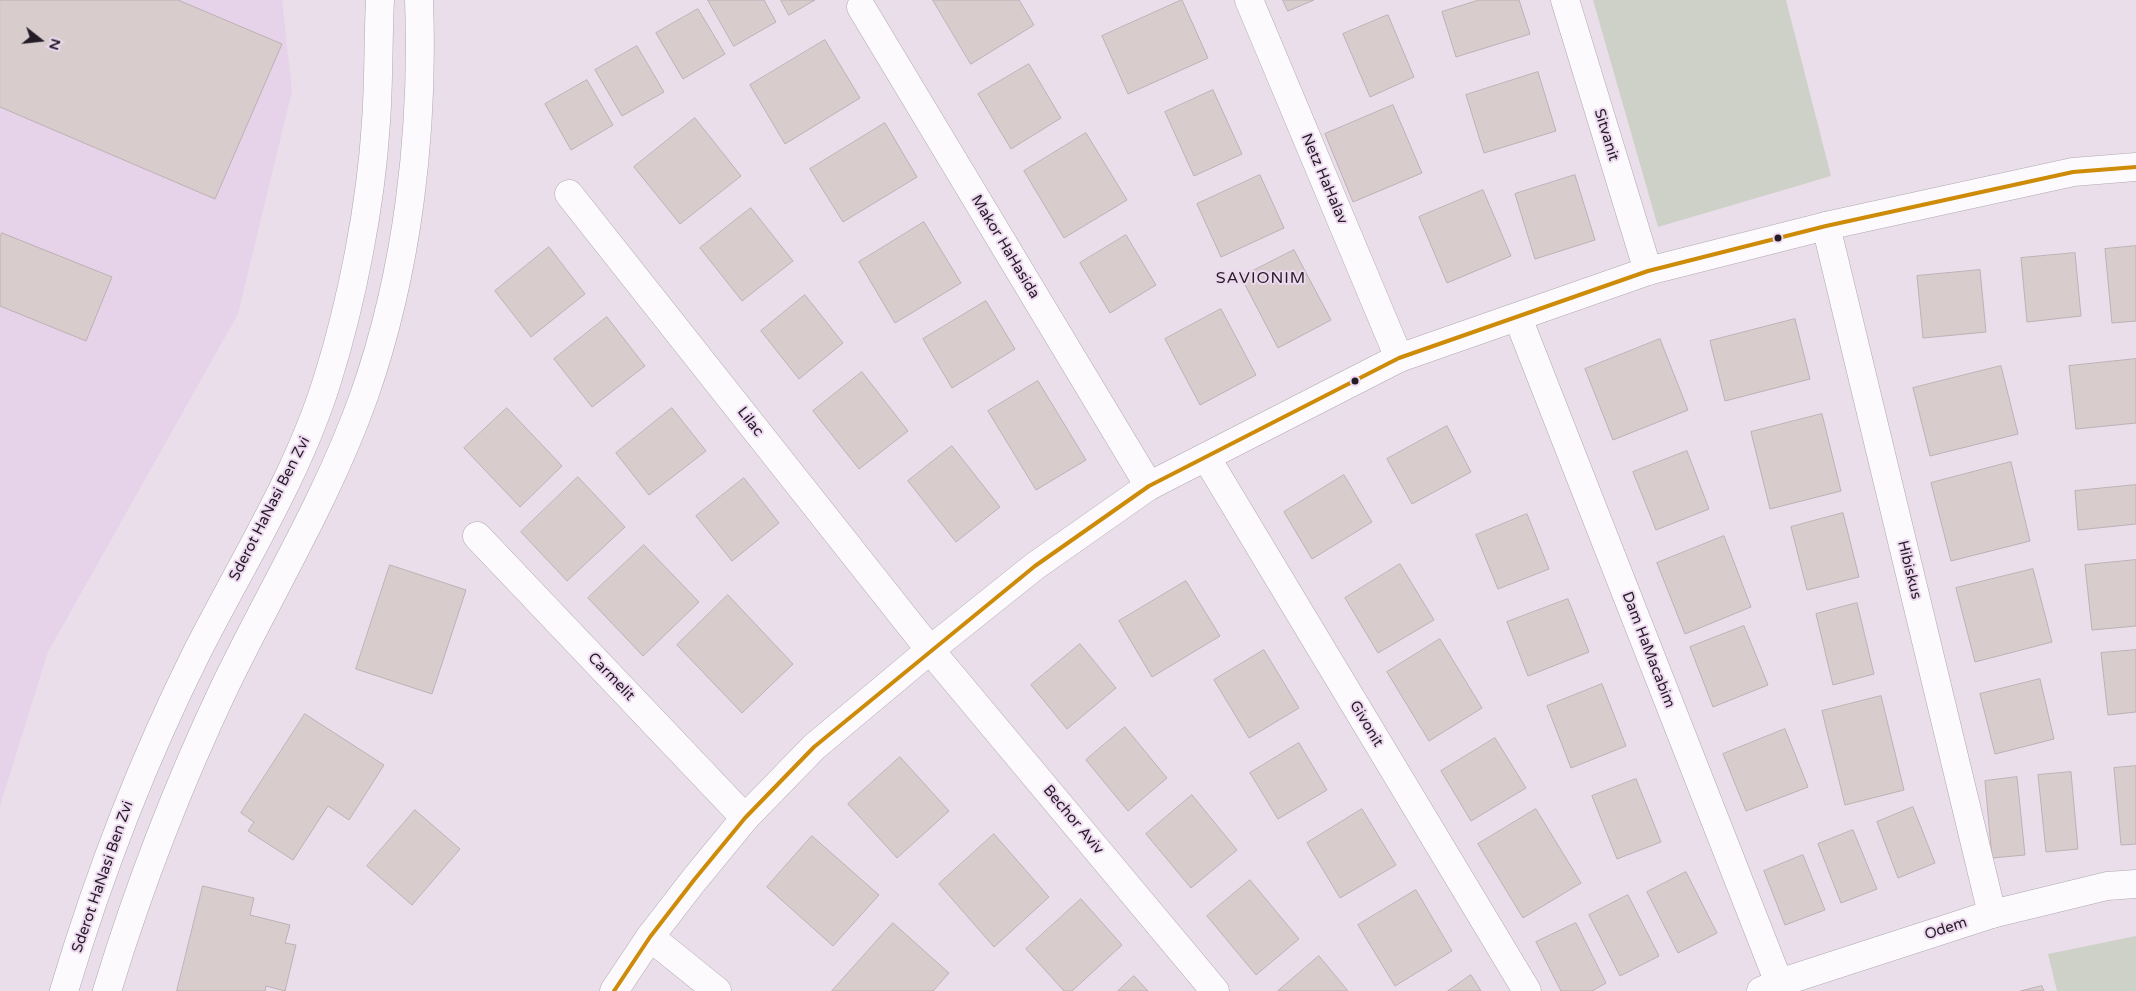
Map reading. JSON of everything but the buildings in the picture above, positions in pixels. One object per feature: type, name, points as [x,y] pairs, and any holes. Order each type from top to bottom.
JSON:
[{"type":"street","name":"Sderot HaNasi Ben Zvi","points":[[64,991],[100,875],[138,777],[208,631],[285,486],[310,429],[328,380],[357,257],[370,182],[376,123],[380,0]]},
{"type":"street","points":[[106,991],[135,899],[177,791],[226,684],[338,465],[368,385],[385,329],[412,185],[420,106],[419,0]]},
{"type":"street","name":"Netz HaHalav","points":[[1249,0],[1399,358]]},
{"type":"street","name":"Sitvanit","points":[[1565,0],[1648,271]]},
{"type":"street","name":"Makor HaHasida","points":[[861,7],[1149,486]]},
{"type":"street","points":[[614,991],[650,937],[745,818],[814,747],[930,650],[1035,566],[1149,486],[1399,358],[1648,271],[1826,226],[2073,172],[2136,166]]},
{"type":"street","name":"Lilac","points":[[569,194],[930,650]]},
{"type":"street","name":"Hibiskus","points":[[1826,226],[1992,914]]},
{"type":"street","name":"Dam HaMacabim","points":[[1518,318],[1770,987]]},
{"type":"street","name":"Givonit","points":[[1206,457],[1527,991]]},
{"type":"street","name":"Carmelit","points":[[477,536],[745,818]]},
{"type":"street","name":"Bechor Aviv","points":[[930,650],[1216,991]]},
{"type":"street","name":"Odem","points":[[1770,987],[1992,914],[2107,886],[2136,884]]},
{"type":"street","points":[[650,937],[717,991]]},
{"type":"shaded area","points":[[0,0],[282,0],[292,91],[238,314],[48,652],[0,806]]},
{"type":"shaded area","points":[[1593,0],[1786,0],[1831,176],[1658,227]]},
{"type":"shaded area","points":[[2136,936],[2136,991],[2057,991],[2048,954]]},
{"type":"transit line","points":[[614,991],[650,937],[694,880],[745,818],[814,747],[1035,566],[1149,486],[1399,358],[1648,271],[1826,226],[2073,172],[2136,167]]},
{"type":"district","name":"SAVIONIM","points":[[1261,279]]}]
